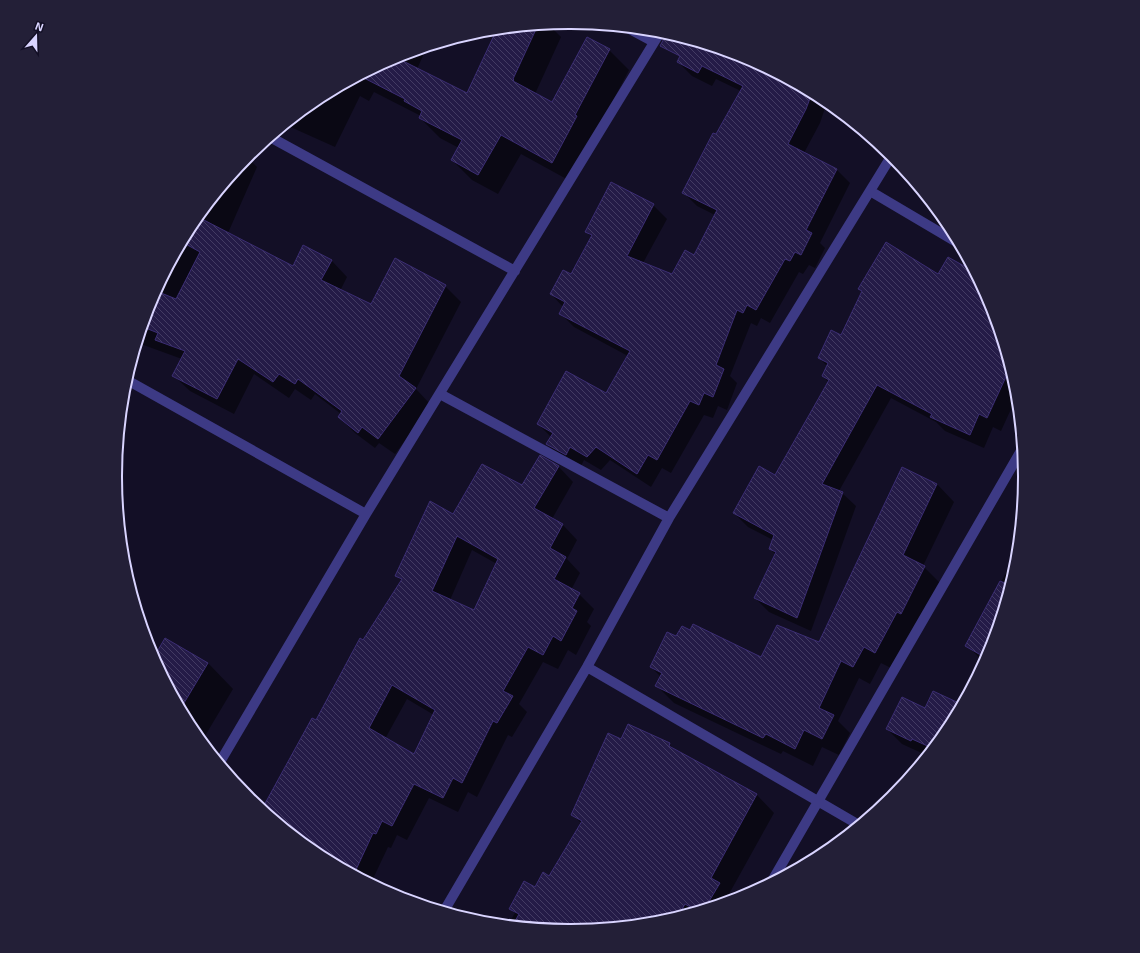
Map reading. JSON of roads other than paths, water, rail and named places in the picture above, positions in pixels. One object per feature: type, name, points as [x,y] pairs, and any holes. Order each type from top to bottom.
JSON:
[{"type":"street","points":[[642,35],[654,42]]},
{"type":"street","points":[[222,758],[366,514],[657,38]]},
{"type":"street","points":[[275,140],[515,271]]},
{"type":"street","points":[[447,907],[587,666],[669,518],[888,162]]},
{"type":"street","points":[[870,191],[948,237]]},
{"type":"street","points":[[132,383],[366,514]]},
{"type":"street","points":[[440,394],[669,518]]},
{"type":"street","points":[[776,873],[1017,457]]},
{"type":"street","points":[[587,666],[854,822]]}]
